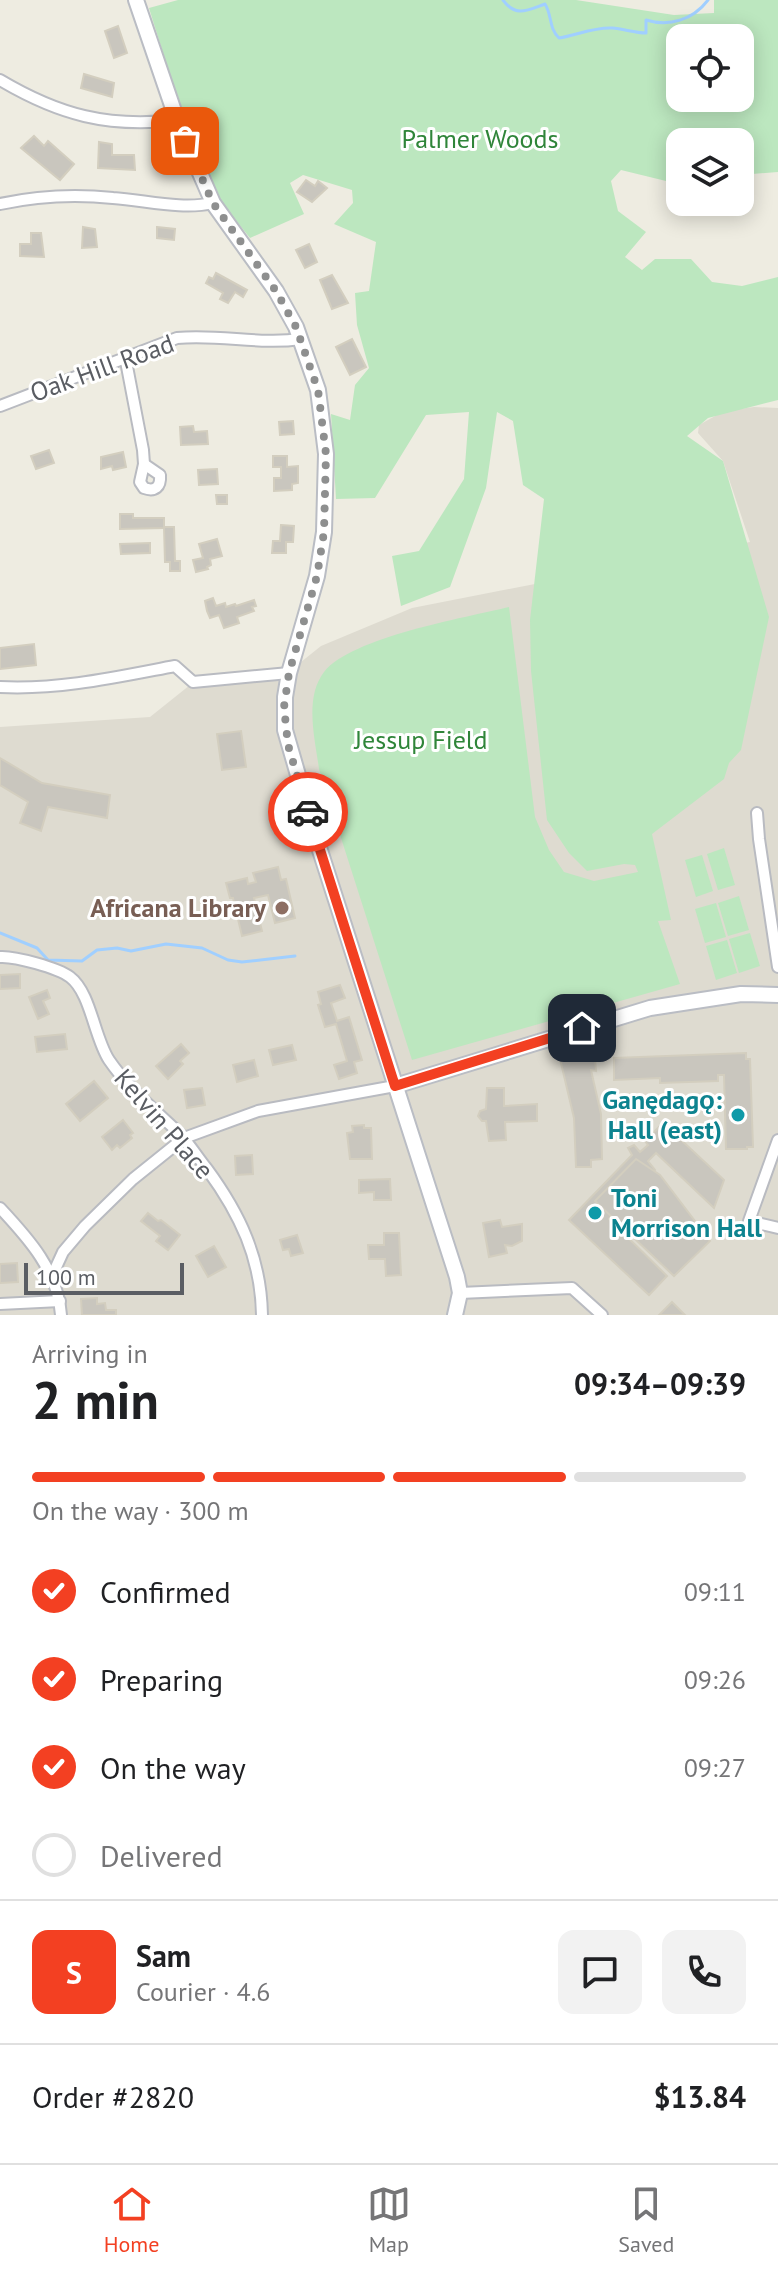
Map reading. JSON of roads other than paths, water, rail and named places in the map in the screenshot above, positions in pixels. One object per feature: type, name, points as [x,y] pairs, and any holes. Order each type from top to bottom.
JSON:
[{"type":"street","points":[[136,0],[177,120],[213,203],[276,291],[301,339],[318,390],[327,484],[317,576],[289,673],[284,707],[288,745],[457,1277],[460,1293],[455,1315]]},
{"type":"street","points":[[0,80],[47,106],[96,120],[146,123],[177,120]]},
{"type":"street","points":[[0,204],[61,196],[194,205],[213,203]]},
{"type":"street","name":"Oak Hill Road","points":[[0,406],[177,338],[207,335],[268,342],[301,339]]},
{"type":"street","points":[[125,356],[144,464]]},
{"type":"street","points":[[0,687],[31,689],[79,685],[175,666],[193,682],[289,673]]},
{"type":"street","points":[[757,813],[778,967]]},
{"type":"street","name":"Kelvin Place","points":[[0,957],[60,972],[73,979],[82,992],[110,1062],[184,1138],[235,1211],[259,1276],[262,1315]]},
{"type":"street","points":[[52,1276],[63,1252],[85,1226],[133,1179],[184,1138],[258,1111],[395,1086],[650,1008],[741,994],[778,995]]},
{"type":"street","points":[[778,1140],[749,1221],[778,1228]]},
{"type":"street","points":[[0,1208],[52,1276],[61,1315]]},
{"type":"street","points":[[460,1293],[572,1288],[602,1315]]},
{"type":"street","points":[[0,1304],[60,1301]]},
{"type":"waterway","points":[[503,0],[518,11],[545,4],[559,38],[605,28],[646,33],[646,20],[663,23],[680,20],[695,13],[708,0]]},
{"type":"waterway","points":[[0,933],[37,948],[48,960],[82,961],[97,950],[117,948],[131,951],[166,944],[202,948],[228,960],[242,962],[295,956]]},
{"type":"place","name":"Africana Library","points":[[282,908]]},
{"type":"place","name":"Ganędagǫ: Hall (east)","points":[[738,1115]]},
{"type":"place","name":"Toni Morrison Hall","points":[[595,1213]]},
{"type":"park label","name":"Palmer Woods","points":[[480,139]]},
{"type":"park label","name":"Jessup Field","points":[[421,740]]}]
